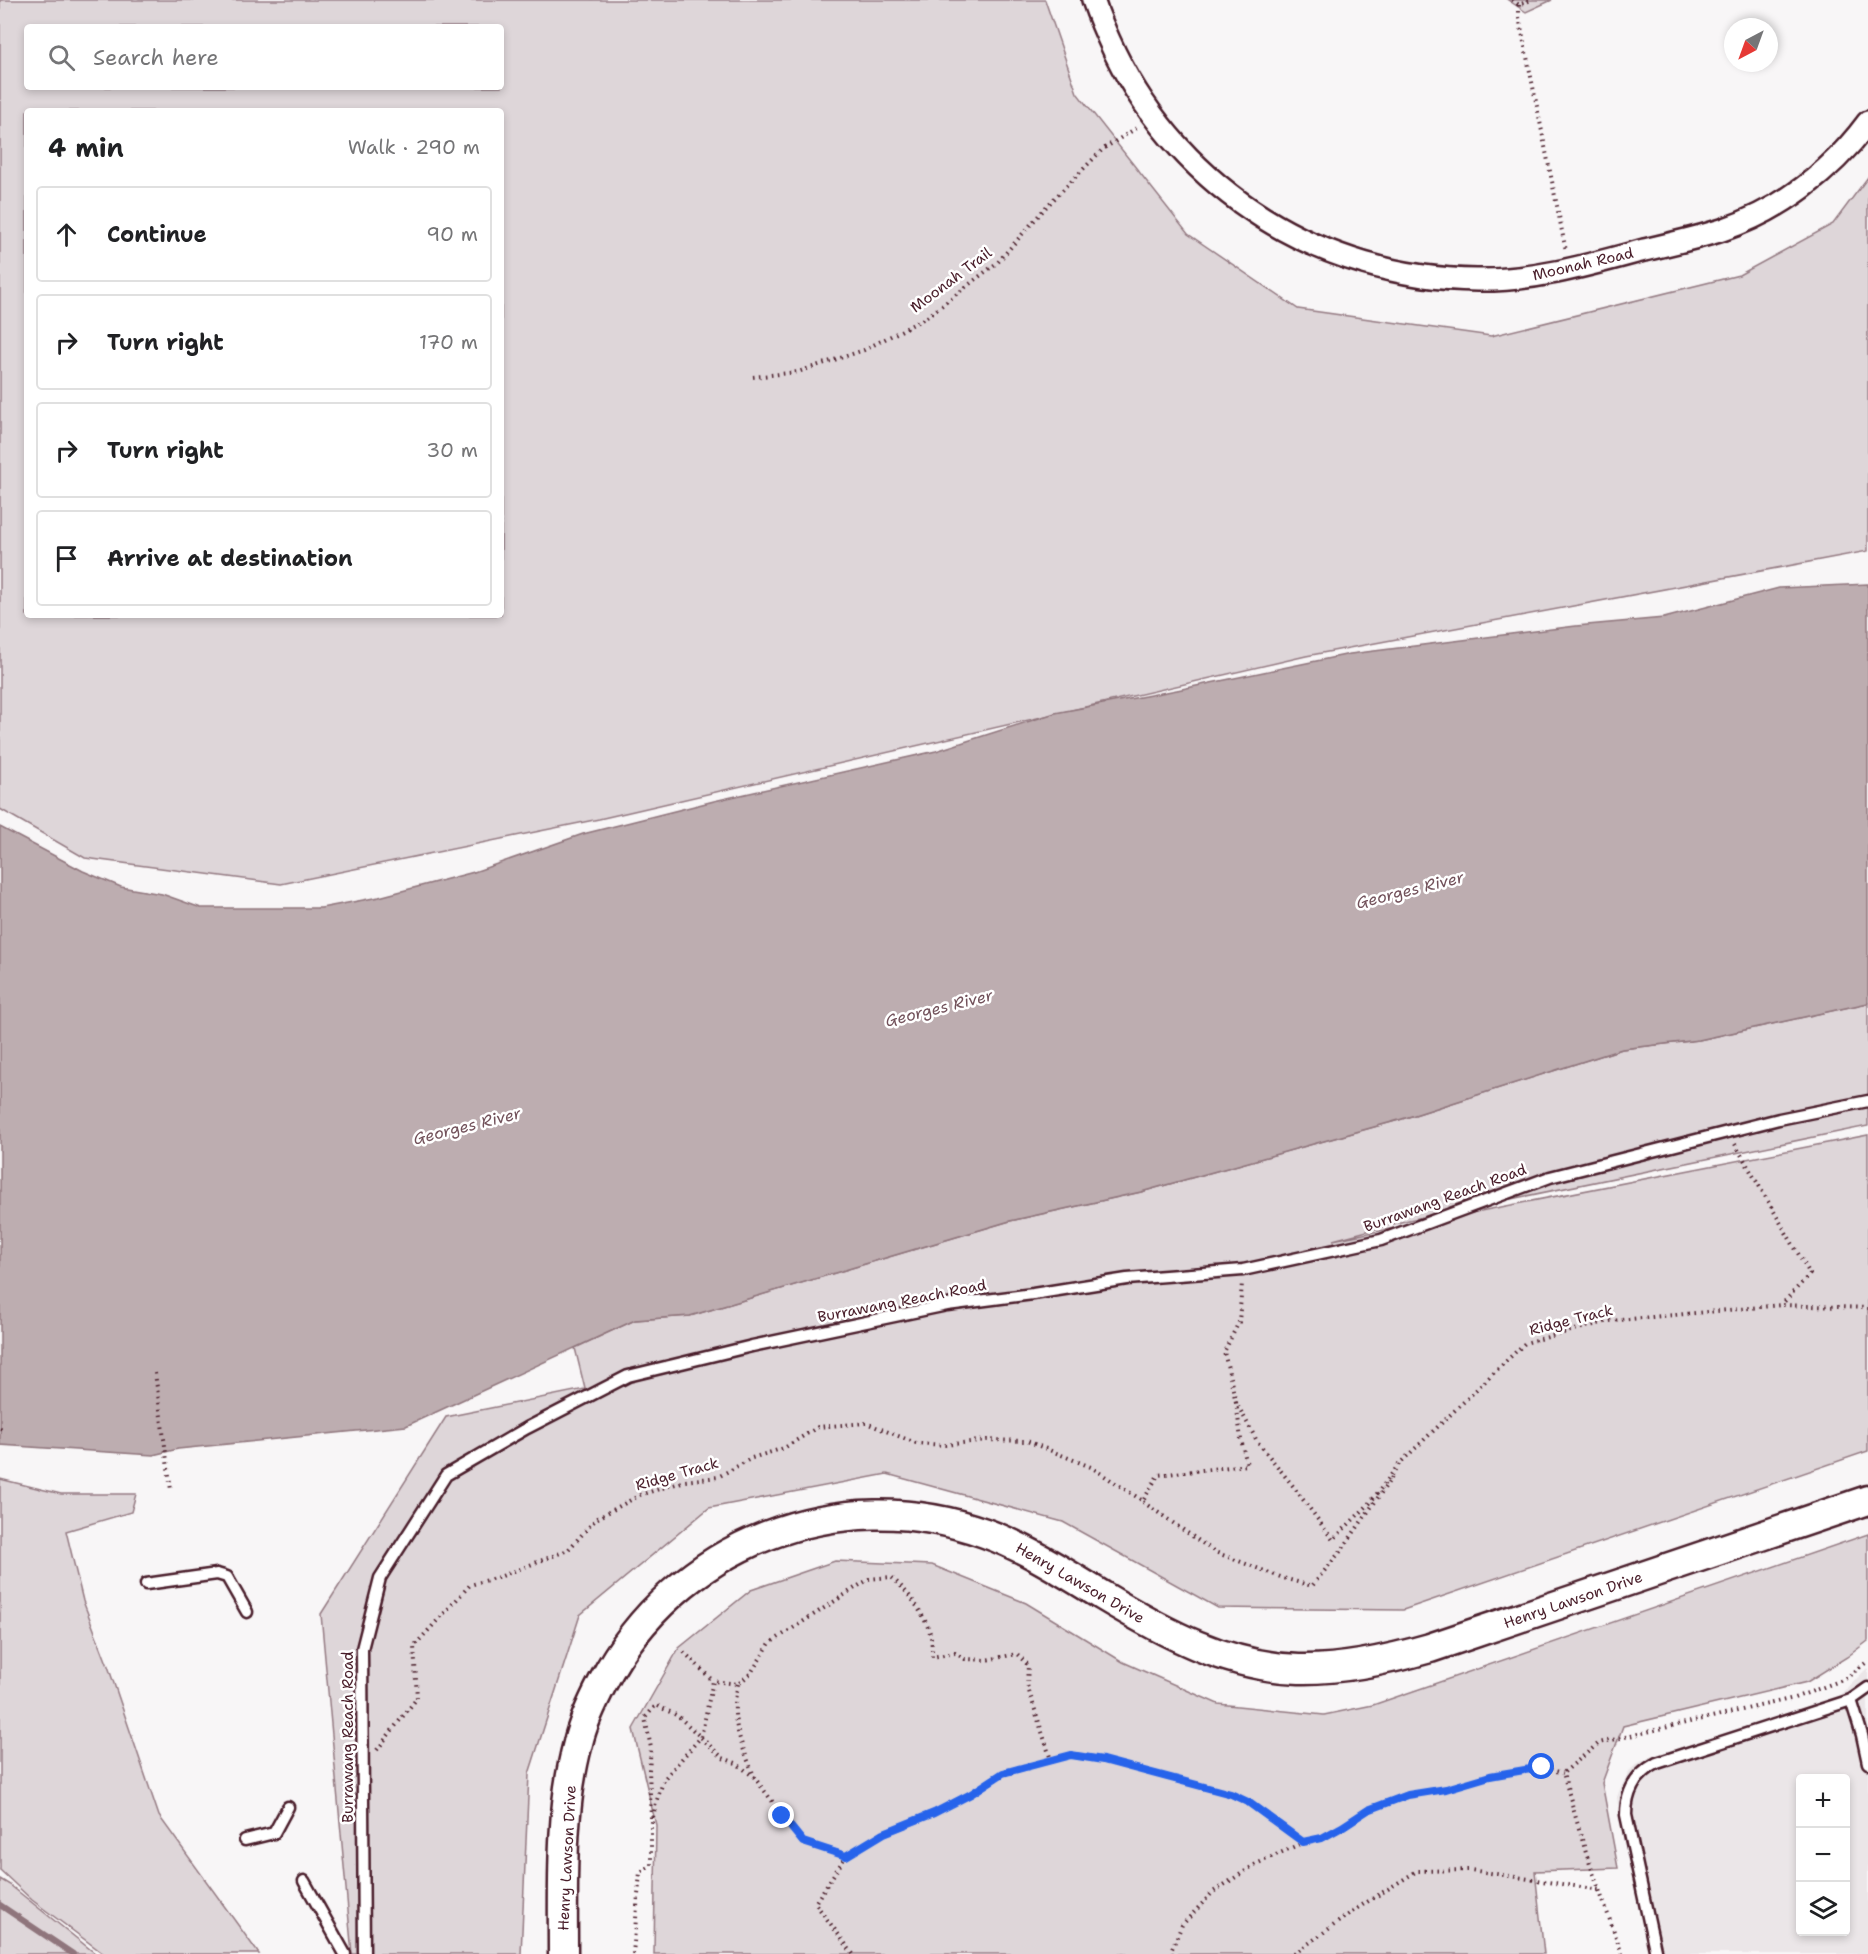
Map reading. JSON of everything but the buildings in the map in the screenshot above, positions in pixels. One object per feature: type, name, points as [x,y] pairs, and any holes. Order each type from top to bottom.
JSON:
[{"type":"main road","name":"Henry Lawson Drive","points":[[563,1954],[564,1864],[570,1786],[578,1742],[587,1714],[602,1684],[630,1638],[671,1593],[733,1550],[784,1528],[834,1517],[861,1514],[910,1516],[960,1525],[986,1533],[1030,1553],[1146,1621],[1197,1647],[1272,1667],[1307,1669],[1350,1666],[1430,1648],[1868,1500]]},
{"type":"street","name":"Moonah Road","points":[[1093,0],[1103,27],[1131,83],[1178,147],[1214,182],[1248,208],[1286,232],[1333,253],[1380,268],[1431,277],[1479,280],[1528,277],[1570,270],[1741,223],[1785,200],[1807,185],[1840,156],[1868,122]]},
{"type":"lane","name":"Burrawang Reach Road","points":[[364,1954],[362,1649],[380,1578],[446,1475],[527,1428],[628,1376],[752,1346],[947,1305],[1033,1294],[1127,1278],[1243,1270],[1381,1240],[1550,1177],[1779,1119],[1868,1101]]},
{"type":"lane","points":[[146,1584],[217,1574],[227,1577],[247,1612]]},
{"type":"lane","points":[[1656,1954],[1626,1815],[1626,1802],[1639,1774],[1657,1763],[1851,1700],[1868,1688]]},
{"type":"lane","points":[[1851,1700],[1868,1763]]},
{"type":"lane","points":[[245,1840],[274,1833],[288,1807]]},
{"type":"lane","points":[[304,1881],[345,1954]]},
{"type":"path","points":[[1512,0],[1519,5]]},
{"type":"path","points":[[1519,5],[1531,0]]},
{"type":"path","points":[[1519,5],[1519,17],[1565,247]]},
{"type":"path","name":"Moonah Trail","points":[[753,377],[798,372],[864,350],[927,317],[998,262],[1046,207],[1103,149],[1154,117]]},
{"type":"path","points":[[1728,1132],[1810,1274],[1782,1305]]},
{"type":"path","points":[[1143,1502],[1158,1475],[1247,1465],[1224,1352],[1239,1322],[1243,1270]]},
{"type":"path","name":"Ridge Track","points":[[1236,1402],[1257,1442],[1333,1540],[1370,1503],[1400,1463],[1525,1343],[1609,1321],[1782,1305],[1868,1308]]},
{"type":"path","points":[[155,1373],[171,1490]]},
{"type":"path","name":"Ridge Track","points":[[362,1766],[417,1698],[414,1647],[470,1585],[568,1550],[596,1519],[640,1495],[685,1481],[718,1477],[752,1458],[784,1448],[818,1427],[866,1423],[916,1443],[935,1445],[987,1440],[1027,1441],[1091,1467],[1215,1552],[1283,1578],[1312,1586],[1344,1547],[1400,1463]]},
{"type":"path","points":[[754,1777],[735,1723],[735,1697],[738,1684],[751,1673],[770,1643],[869,1579],[891,1577],[904,1587],[918,1610],[930,1634],[932,1657],[955,1653],[965,1659],[986,1660],[1017,1654],[1028,1665],[1027,1684],[1052,1760]]},
{"type":"path","points":[[684,1652],[713,1681],[738,1684]]},
{"type":"path","points":[[651,1827],[664,1779],[701,1737],[713,1681]]},
{"type":"path","points":[[633,1954],[640,1872],[651,1866],[649,1770],[651,1748],[645,1718],[656,1704],[678,1716],[723,1758],[736,1763],[754,1777],[803,1842],[846,1856]]},
{"type":"path","points":[[853,1954],[815,1903],[846,1856],[884,1833],[934,1813],[971,1794],[1003,1773],[1071,1755],[1103,1760],[1231,1794],[1248,1802],[1303,1842]]},
{"type":"path","points":[[1172,1954],[1171,1951],[1182,1925],[1213,1892],[1256,1864],[1303,1842],[1322,1838],[1368,1810],[1408,1795],[1446,1789],[1490,1776],[1542,1767],[1563,1773]]},
{"type":"path","points":[[1294,1954],[1359,1907],[1417,1871],[1471,1870],[1600,1890]]},
{"type":"shaded area","points":[[0,0],[1045,0],[1077,93],[1188,234],[1298,309],[1491,336],[1739,275],[1833,224],[1868,177],[1868,551],[1306,656],[599,819],[281,884],[85,858],[0,809]]},
{"type":"shaded area","points":[[1508,0],[1552,0],[1526,12]]},
{"type":"shaded area","points":[[1868,1003],[1868,1126],[1409,1220],[1333,1240],[1868,1135],[1868,1451],[1403,1610],[1218,1608],[1063,1522],[887,1474],[709,1508],[580,1615],[529,1774],[521,1954],[352,1954],[321,1614],[446,1417],[585,1389],[575,1348],[635,1320],[690,1316],[1010,1221],[1141,1192],[1399,1120],[1622,1049],[1699,1040]]},
{"type":"shaded area","points":[[0,1479],[61,1494],[136,1494],[131,1512],[66,1531],[83,1601],[108,1666],[159,1816],[259,1954],[104,1954],[32,1900],[0,1870]]},
{"type":"shaded area","points":[[1868,1534],[1868,1641],[1807,1682],[1623,1726],[1602,1783],[1618,1868],[1535,1871],[1544,1954],[654,1954],[656,1825],[633,1729],[679,1648],[751,1590],[835,1561],[932,1565],[1026,1603],[1123,1662],[1218,1704],[1324,1715],[1373,1705]]},
{"type":"shaded area","points":[[1868,1667],[1868,1954],[1649,1954],[1617,1797],[1631,1769],[1653,1756],[1823,1706],[1838,1698]]},
{"type":"shaded area","points":[[0,1879],[10,1885],[96,1954],[0,1954]]},
{"type":"water","name":"Georges River","points":[[1868,584],[1868,1003],[1699,1040],[1622,1049],[1399,1120],[1141,1192],[1010,1221],[690,1316],[635,1320],[406,1426],[178,1449],[153,1455],[0,1445],[0,827],[83,871],[121,887],[162,894],[201,908],[321,908],[379,897],[474,872],[583,834],[714,801],[936,751],[1055,713],[1350,654],[1576,626],[1664,618],[1779,588]]},
{"type":"waterway","points":[[0,1905],[73,1954]]},
{"type":"route","points":[[782,1816],[803,1842],[846,1856],[884,1833],[934,1813],[971,1794],[1003,1773],[1071,1755],[1103,1760],[1231,1794],[1248,1802],[1303,1842],[1322,1838],[1368,1810],[1408,1795],[1446,1789],[1490,1776],[1542,1767]]}]
